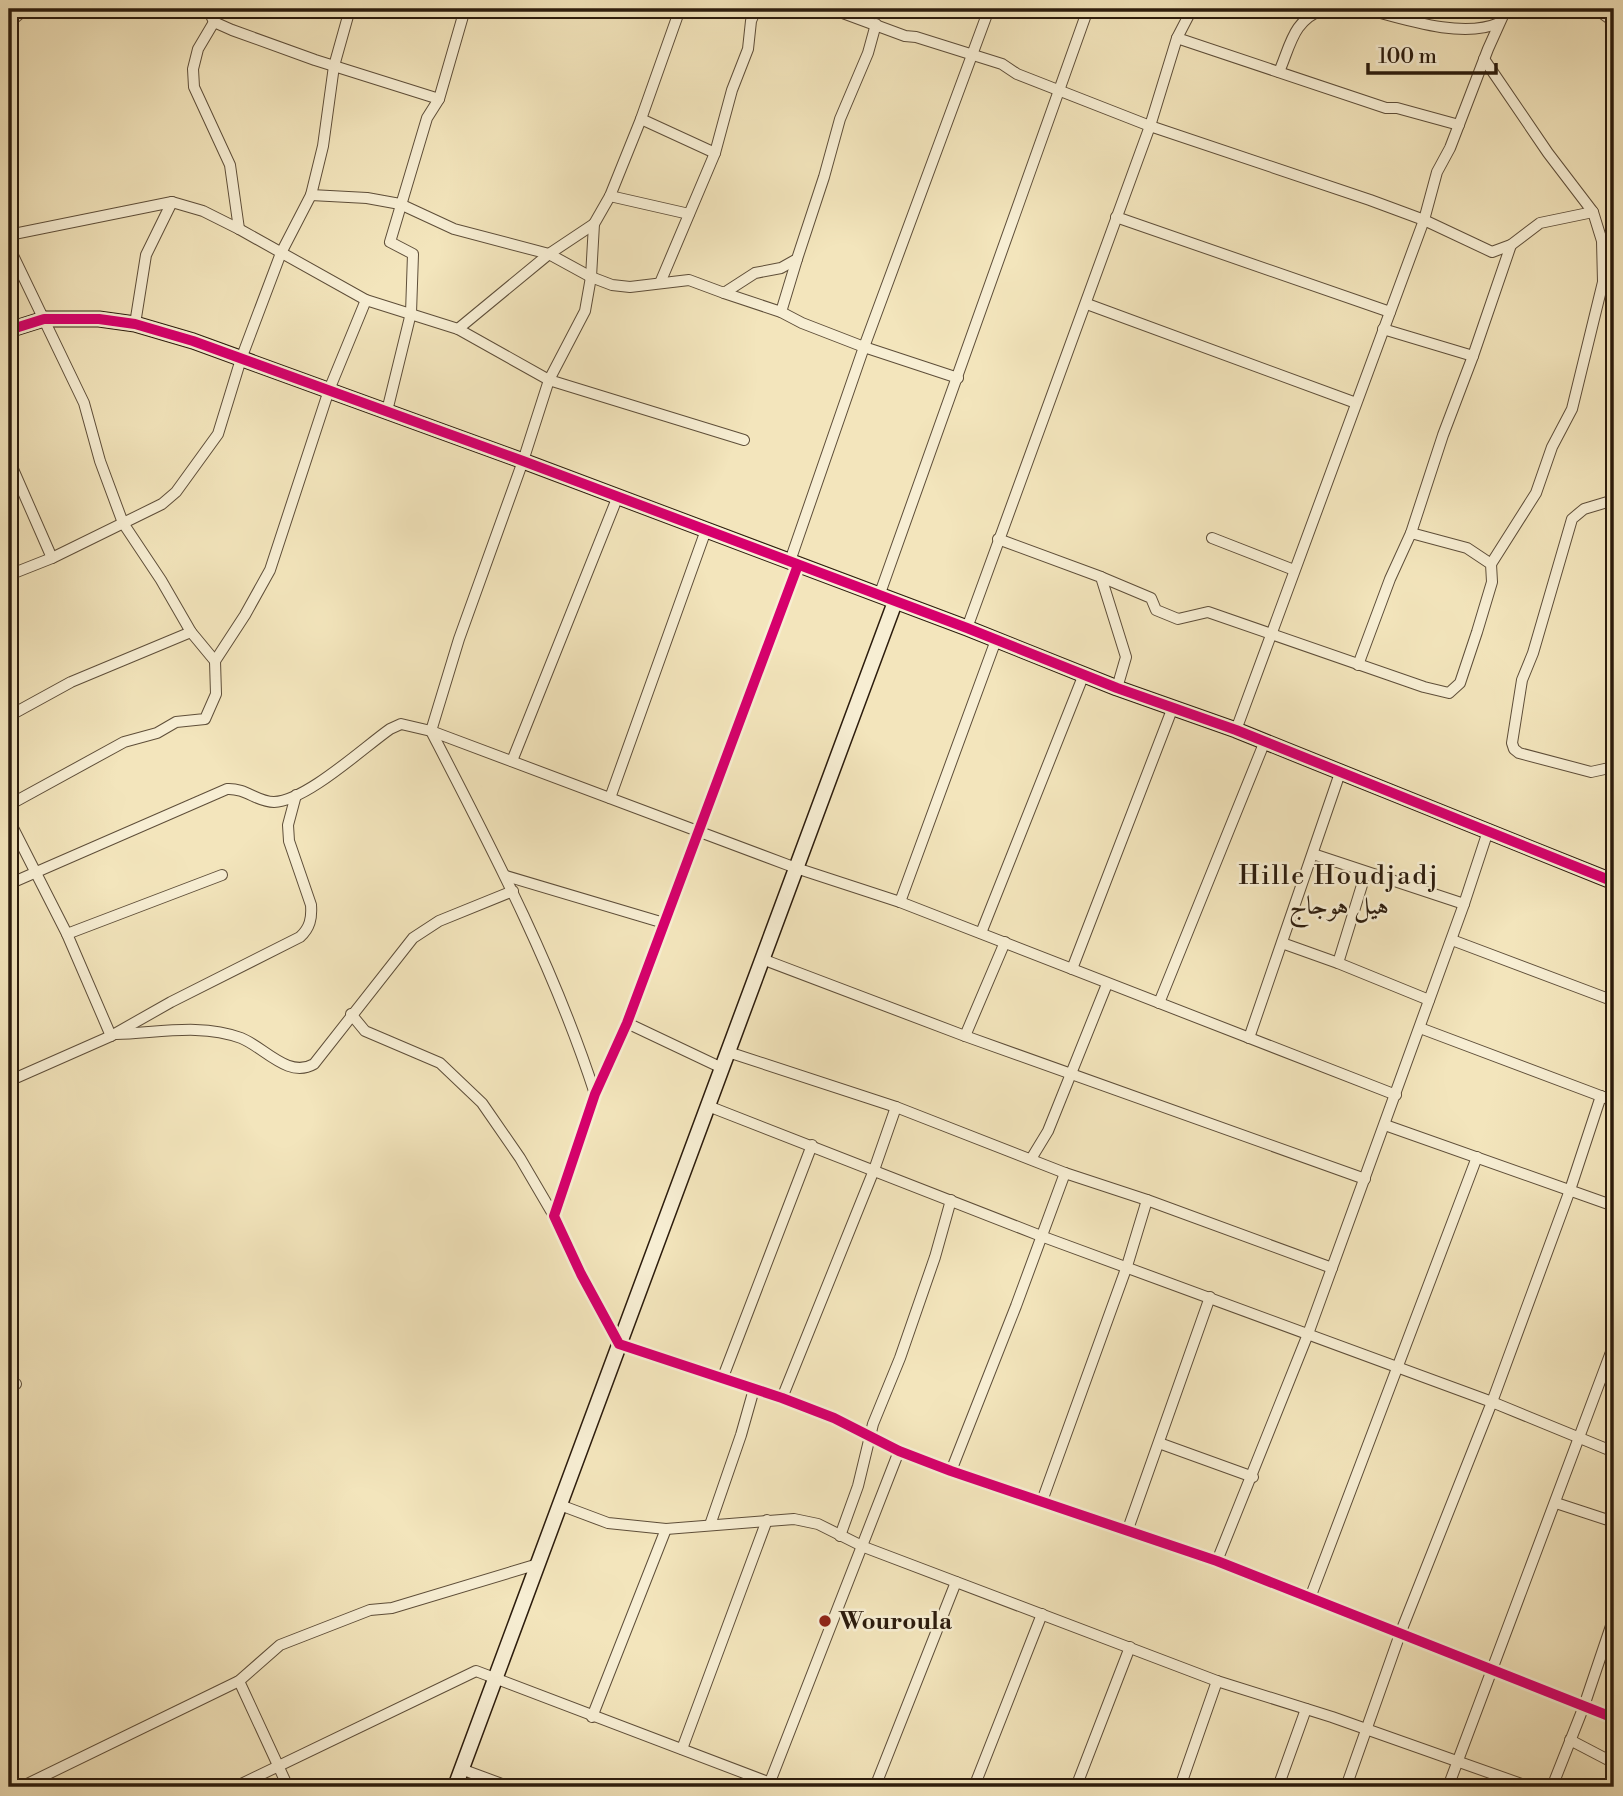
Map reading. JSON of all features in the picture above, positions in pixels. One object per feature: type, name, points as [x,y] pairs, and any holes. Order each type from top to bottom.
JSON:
[{"type":"street","points":[[9,23],[25,9]]},
{"type":"street","points":[[208,9],[214,22],[273,46],[439,99]]},
{"type":"street","points":[[9,575],[52,558],[162,504],[176,492],[206,452],[221,426],[241,359],[281,253],[311,195],[325,135],[334,66],[350,9]]},
{"type":"street","points":[[387,411],[411,313],[413,254],[390,242],[427,118],[439,99],[465,9]]},
{"type":"street","points":[[458,330],[549,254],[594,223],[610,196],[641,120],[680,9]]},
{"type":"street","points":[[660,283],[715,153],[732,90],[748,49],[755,9]]},
{"type":"street","points":[[832,9],[905,36],[1002,64],[1017,74],[1150,126],[1424,220],[1492,252],[1511,245],[1540,223],[1593,212]]},
{"type":"street","points":[[554,1216],[595,1094],[627,1023],[698,831],[794,563],[864,347],[989,9]]},
{"type":"street","points":[[879,596],[1088,9]]},
{"type":"street","points":[[967,628],[1087,304],[1150,126],[1177,38],[1192,9]]},
{"type":"street","points":[[1279,72],[1302,21],[1324,9]]},
{"type":"street","points":[[1366,9],[1457,29],[1485,29],[1499,23]]},
{"type":"street","points":[[1236,730],[1424,220],[1437,173],[1460,125],[1506,9]]},
{"type":"street","points":[[1596,9],[1614,22]]},
{"type":"street","points":[[214,22],[198,49],[193,69],[194,87],[230,165],[239,229]]},
{"type":"street","points":[[781,312],[824,177],[839,119],[868,53],[876,24]]},
{"type":"street","points":[[1177,38],[1386,108],[1397,108],[1460,125]]},
{"type":"street","points":[[998,539],[1151,598],[1157,610],[1178,619],[1208,612],[1424,687],[1449,693],[1460,683],[1492,582],[1491,564],[1536,494],[1552,447],[1572,409],[1603,282],[1602,240],[1593,212],[1548,153],[1484,59]]},
{"type":"street","points":[[641,120],[715,153]]},
{"type":"street","points":[[311,195],[368,198],[400,204],[454,229],[549,254],[612,285],[630,287],[689,280],[781,312],[864,347],[958,378]]},
{"type":"street","points":[[610,196],[689,214]]},
{"type":"street","points":[[135,324],[146,255],[172,202]]},
{"type":"street","points":[[9,235],[172,202],[195,208],[239,229],[366,300],[458,330],[549,380],[744,440]]},
{"type":"street","points":[[1116,217],[1390,312]]},
{"type":"street","points":[[594,223],[591,277],[585,311],[549,380],[459,639],[431,731],[513,891],[575,1033],[595,1094]]},
{"type":"street","points":[[1358,665],[1390,579],[1412,533],[1443,435],[1511,245]]},
{"type":"street","points":[[9,247],[84,403],[100,461],[123,523],[191,632],[215,661]]},
{"type":"street","points":[[724,293],[755,273],[780,268],[797,259]]},
{"type":"street","points":[[9,805],[124,742],[157,733],[176,722],[205,719],[216,694],[215,661],[270,570],[329,390],[366,300]]},
{"type":"street","points":[[1087,304],[1356,403]]},
{"type":"street","points":[[9,330],[44,319],[99,319],[135,324],[241,359],[618,496],[967,628],[1117,688],[1265,741],[1614,882]]},
{"type":"street","points":[[1383,329],[1473,356]]},
{"type":"street","points":[[9,460],[52,558]]},
{"type":"street","points":[[512,761],[618,496]]},
{"type":"street","points":[[1614,500],[1584,509],[1572,519],[1533,653],[1522,680],[1512,743],[1519,753],[1581,770],[1591,772],[1614,767]]},
{"type":"street","points":[[610,798],[706,530]]},
{"type":"street","points":[[1412,533],[1467,548],[1491,564]]},
{"type":"street","points":[[1212,538],[1294,570]]},
{"type":"street","points":[[1101,577],[1126,657],[1117,688]]},
{"type":"street","points":[[455,1787],[895,602]]},
{"type":"street","points":[[9,716],[71,682],[191,632]]},
{"type":"street","points":[[900,902],[996,640]]},
{"type":"street","points":[[981,933],[1084,674]]},
{"type":"street","points":[[1072,969],[1173,707]]},
{"type":"street","points":[[9,884],[227,789],[238,788],[272,802],[296,794],[322,780],[401,724],[431,731],[796,868],[900,902],[1396,1095]]},
{"type":"street","points":[[1159,1003],[1265,741]]},
{"type":"street","points":[[1249,1038],[1341,770]]},
{"type":"street","points":[[9,1081],[113,1035],[171,1002],[300,937],[307,930],[312,914],[311,905],[289,841],[288,825],[296,794]]},
{"type":"street","points":[[9,820],[67,934],[113,1035]]},
{"type":"street","points":[[1217,1561],[1308,1334],[1452,940],[1488,831]]},
{"type":"street","points":[[1312,854],[1464,904]]},
{"type":"street","points":[[1338,963],[1366,872]]},
{"type":"street","points":[[67,934],[222,875]]},
{"type":"street","points":[[506,877],[664,923]]},
{"type":"street","points":[[113,1035],[194,1029],[226,1033],[245,1040],[268,1056],[294,1068],[305,1069],[314,1064],[413,938],[439,921],[513,891]]},
{"type":"street","points":[[1452,940],[1614,1001]]},
{"type":"street","points":[[965,1036],[1004,942]]},
{"type":"street","points":[[1282,943],[1429,1000]]},
{"type":"street","points":[[762,960],[965,1036],[1365,1179]]},
{"type":"street","points":[[1031,1158],[1048,1131],[1107,984]]},
{"type":"street","points":[[351,1014],[365,1031],[440,1063],[482,1103],[520,1158],[554,1216],[581,1274],[619,1344],[782,1398],[834,1418],[900,1451],[951,1471],[1217,1561],[1614,1718]]},
{"type":"street","points":[[627,1023],[722,1068]]},
{"type":"street","points":[[1420,1028],[1614,1101]]},
{"type":"street","points":[[728,1052],[896,1107],[1065,1173],[1332,1268]]},
{"type":"street","points":[[1346,1787],[1400,1634],[1492,1402],[1570,1190],[1601,1096]]},
{"type":"street","points":[[708,1106],[1041,1236],[1492,1402],[1614,1452]]},
{"type":"street","points":[[782,1398],[874,1170],[896,1107]]},
{"type":"street","points":[[1385,1125],[1614,1206]]},
{"type":"street","points":[[723,1377],[812,1145]]},
{"type":"street","points":[[1310,1598],[1477,1157]]},
{"type":"street","points":[[951,1471],[1065,1173]]},
{"type":"street","points":[[840,1536],[858,1486],[870,1437],[935,1256],[951,1200]]},
{"type":"street","points":[[1042,1500],[1127,1266],[1147,1200]]},
{"type":"street","points":[[9,1258],[9,1270]]},
{"type":"street","points":[[1128,1530],[1210,1297]]},
{"type":"street","points":[[1448,1787],[1614,1344]]},
{"type":"street","points":[[710,1525],[754,1389]]},
{"type":"street","points":[[1160,1443],[1252,1476]]},
{"type":"street","points":[[769,1785],[900,1451]]},
{"type":"street","points":[[1556,1503],[1614,1522]]},
{"type":"street","points":[[559,1505],[608,1523],[666,1529],[767,1520],[818,1524],[864,1547],[1217,1681],[1367,1729],[1530,1787]]},
{"type":"street","points":[[682,1749],[767,1520]]},
{"type":"street","points":[[592,1717],[666,1529]]},
{"type":"street","points":[[21,1787],[239,1681],[280,1645],[370,1609],[391,1608],[538,1564]]},
{"type":"street","points":[[875,1787],[956,1582]]},
{"type":"street","points":[[974,1787],[1042,1614]]},
{"type":"street","points":[[1552,1787],[1584,1706],[1614,1617]]},
{"type":"street","points":[[1076,1787],[1130,1647]]},
{"type":"street","points":[[235,1787],[476,1671],[780,1787]]},
{"type":"street","points":[[239,1681],[288,1787]]},
{"type":"street","points":[[1180,1787],[1217,1681]]},
{"type":"street","points":[[1278,1787],[1306,1709]]},
{"type":"street","points":[[1570,1740],[1614,1763]]},
{"type":"street","points":[[461,1769],[510,1787]]},
{"type":"cycle path","points":[[9,330],[44,319],[99,319],[135,324],[193,341],[523,461],[967,628],[1117,688],[1236,730],[1614,882]]},
{"type":"cycle path","points":[[798,565],[627,1023],[595,1094],[554,1216],[581,1274],[619,1344],[782,1398],[834,1418],[899,1451],[951,1471],[1217,1561],[1614,1718]]},
{"type":"place","name":"Wouroula","points":[[825,1621]]},
{"type":"district","name":"Hille Houdjadj هيل هوجاج","points":[[1339,890]]}]
